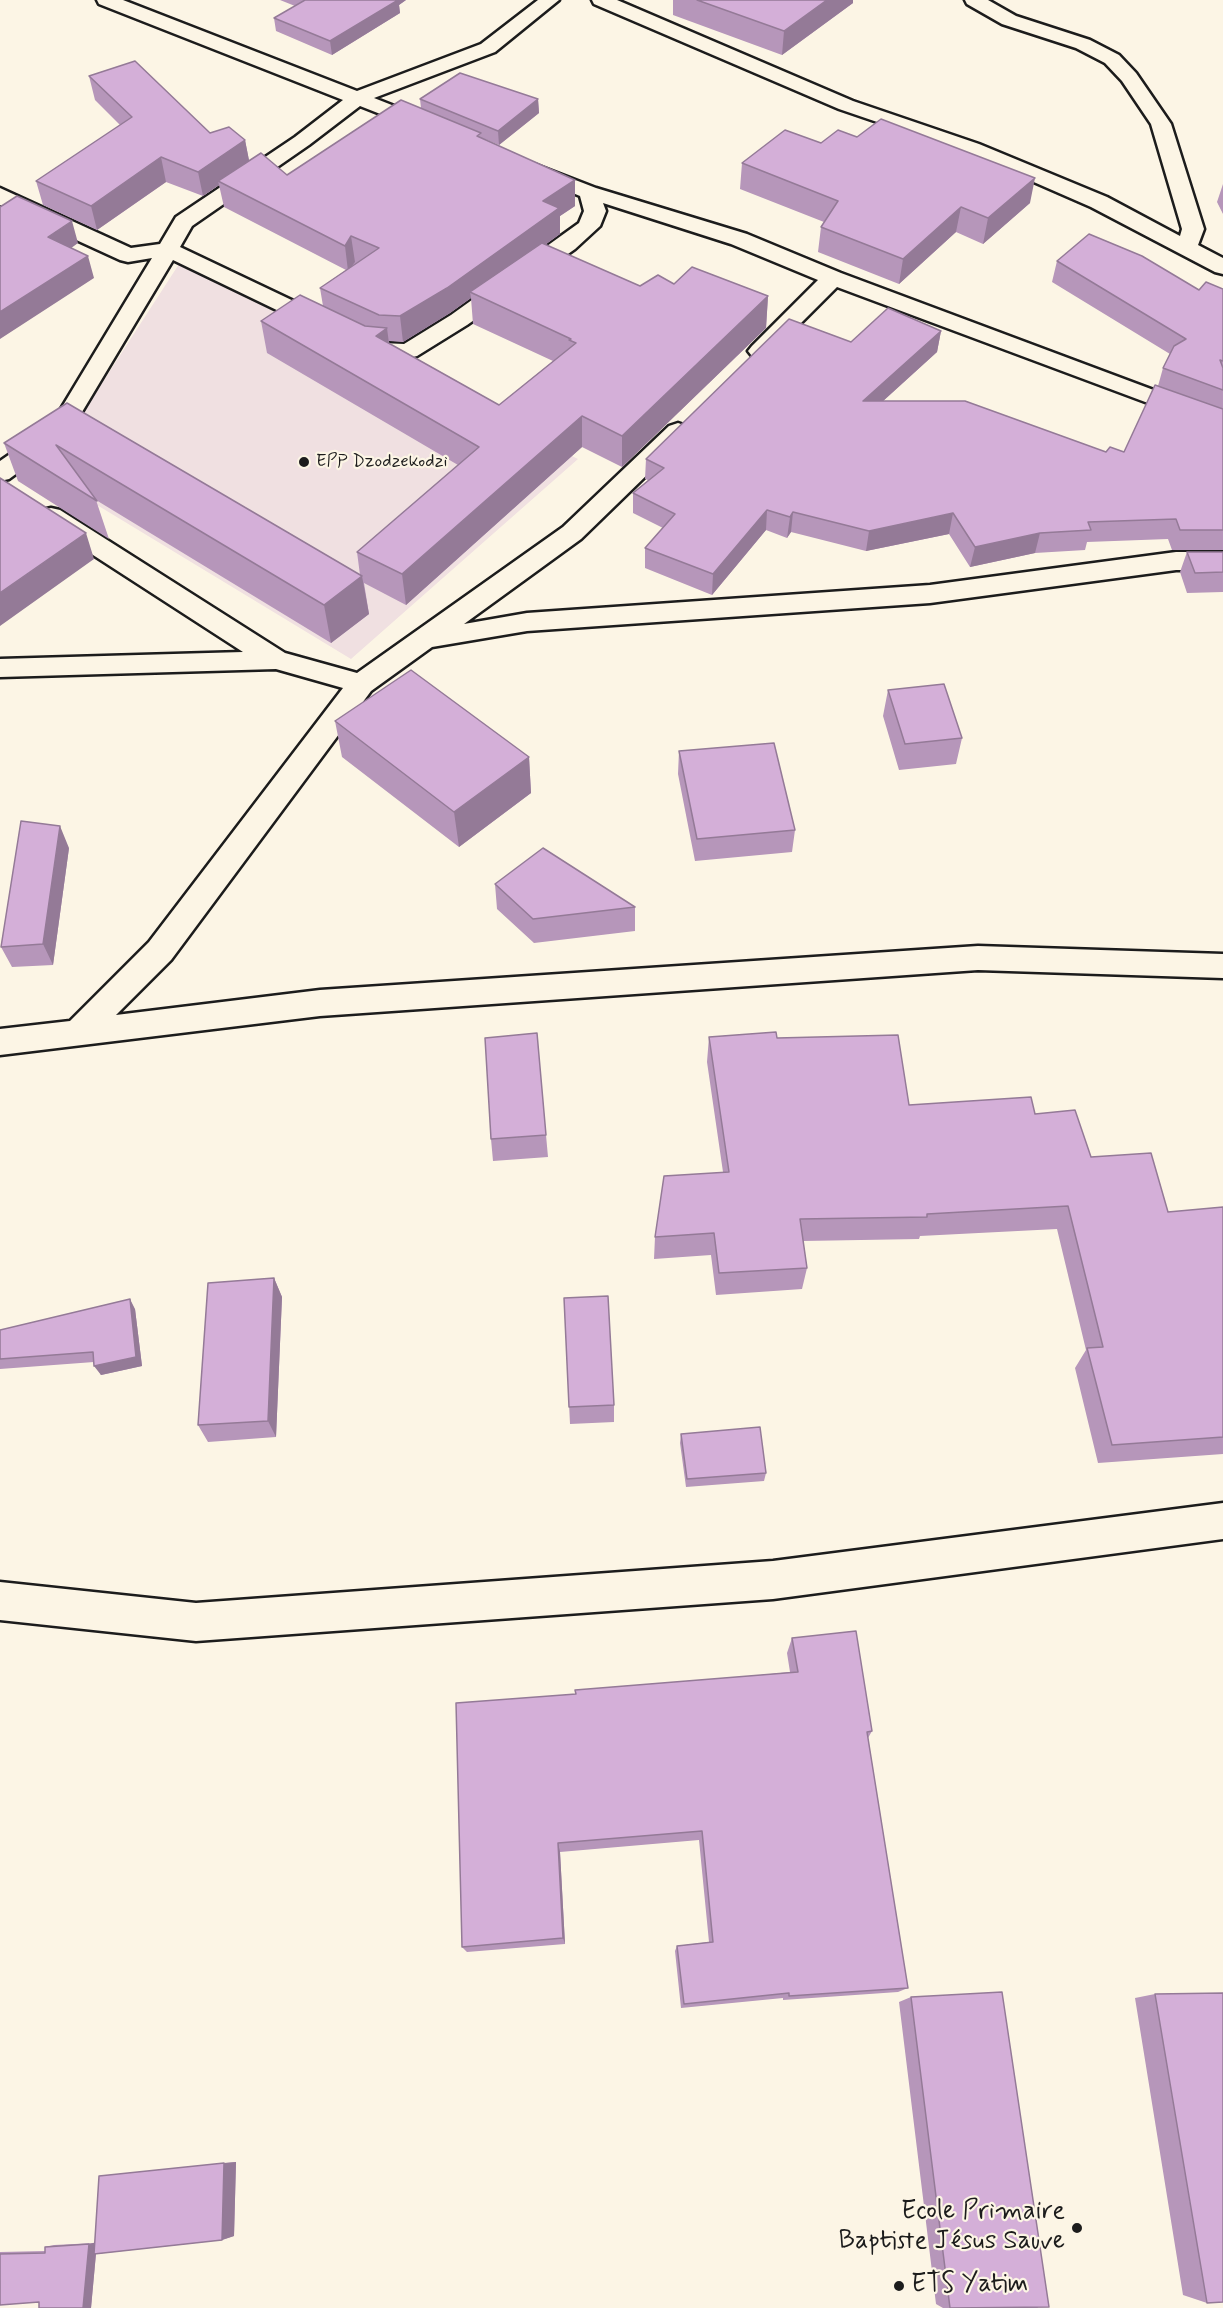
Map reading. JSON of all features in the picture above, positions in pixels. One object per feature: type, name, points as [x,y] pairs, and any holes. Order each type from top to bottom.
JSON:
[{"type":"street","points":[[106,0],[447,134]]},
{"type":"street","points":[[276,660],[10,487],[45,441],[65,422],[184,222],[302,141],[359,98],[488,48],[550,0]]},
{"type":"street","points":[[601,0],[846,105],[1004,162],[1099,202],[1187,246],[1223,267]]},
{"type":"street","points":[[974,0],[1009,20],[1083,44],[1112,59],[1129,76],[1161,124],[1193,229],[1187,246]]},
{"type":"street","points":[[512,161],[589,192],[739,239],[833,278],[1223,424]]},
{"type":"street","points":[[0,194],[3,198],[128,255],[168,249],[378,350],[409,351],[475,309],[589,226],[595,211],[589,192]]},
{"type":"street","points":[[742,368],[833,278]]},
{"type":"street","points":[[79,1032],[160,951],[362,684],[572,533],[692,417]]},
{"type":"street","points":[[426,639],[527,622],[930,594],[1176,561],[1223,561]]},
{"type":"street","points":[[0,668],[276,660],[362,684]]},
{"type":"street","points":[[0,1042],[320,1003],[978,958],[1223,966]]},
{"type":"street","points":[[0,1601],[196,1622],[773,1581],[1223,1521]]},
{"type":"shaded area","name":"EPP Dzodzekodzi","points":[[181,261],[578,459],[351,659],[31,465],[73,428]]},
{"type":"building","points":[[305,0],[398,0],[330,41],[274,18]]},
{"type":"building","points":[[697,0],[827,0],[784,31]]},
{"type":"building","points":[[135,61],[210,133],[229,127],[245,140],[198,172],[161,157],[91,206],[36,181],[132,117],[89,76]]},
{"type":"building","points":[[460,73],[538,99],[498,131],[420,99]]},
{"type":"building","points":[[401,100],[481,133],[477,136],[575,180],[543,201],[559,208],[447,288],[400,316],[379,315],[320,288],[379,248],[351,236],[345,246],[218,181],[261,153],[287,175]]},
{"type":"building","points":[[881,119],[1035,178],[988,218],[961,207],[903,259],[821,227],[838,201],[742,163],[785,130],[821,143],[838,130],[857,137]]},
{"type":"building","points":[[17,196],[72,221],[48,237],[88,256],[0,312],[0,207]]},
{"type":"building","points":[[1089,234],[1142,256],[1199,290],[1206,282],[1223,289],[1223,361],[1220,360],[1223,368],[1223,390],[1163,368],[1174,346],[1186,339],[1057,261]]},
{"type":"building","points":[[542,243],[640,286],[658,275],[674,284],[692,267],[768,296],[622,436],[582,416],[402,574],[357,552],[479,447],[261,321],[300,295],[365,326],[387,328],[376,336],[499,405],[576,343],[470,292]]},
{"type":"building","points":[[888,308],[941,331],[863,401],[965,401],[1106,452],[1110,447],[1124,452],[1155,385],[1223,409],[1223,530],[1180,530],[1176,519],[1088,522],[1091,530],[1040,533],[975,547],[953,513],[869,531],[793,512],[790,517],[767,510],[713,574],[645,548],[675,514],[633,493],[664,468],[646,459],[789,319],[851,342]]},
{"type":"building","points":[[67,403],[362,576],[324,605],[56,445],[97,501],[4,443]]},
{"type":"building","points":[[0,478],[86,533],[0,593]]},
{"type":"building","points":[[1187,552],[1223,552],[1223,572],[1195,573]]},
{"type":"building","points":[[411,670],[529,757],[454,812],[335,721]]},
{"type":"building","points":[[944,684],[962,738],[905,744],[888,690]]},
{"type":"building","points":[[774,743],[795,830],[697,839],[679,751]]},
{"type":"building","points":[[21,821],[60,826],[43,944],[1,947]]},
{"type":"building","points":[[543,848],[635,907],[533,919],[495,884]]},
{"type":"building","points":[[776,1032],[777,1038],[898,1035],[909,1105],[1031,1097],[1035,1114],[1075,1110],[1091,1157],[1151,1153],[1168,1212],[1223,1207],[1223,1437],[1112,1445],[1087,1348],[1103,1347],[1068,1206],[927,1214],[927,1217],[800,1219],[807,1268],[719,1273],[714,1233],[655,1237],[664,1176],[729,1172],[709,1037]]},
{"type":"building","points":[[537,1033],[546,1135],[491,1139],[485,1038]]},
{"type":"building","points":[[274,1278],[268,1421],[198,1425],[208,1283]]},
{"type":"building","points":[[608,1296],[614,1405],[569,1407],[564,1298]]},
{"type":"building","points":[[130,1299],[136,1357],[94,1366],[93,1352],[0,1359],[0,1330]]},
{"type":"building","points":[[760,1427],[766,1473],[687,1479],[681,1434]]},
{"type":"building","points":[[856,1631],[872,1731],[867,1732],[908,1988],[789,1996],[789,1993],[684,2004],[677,1946],[713,1942],[702,1831],[558,1843],[563,1938],[462,1947],[456,1703],[576,1694],[575,1690],[798,1672],[792,1638]]},
{"type":"building","points":[[1002,1992],[1049,2307],[950,2308],[911,1997]]},
{"type":"building","points":[[1223,1993],[1223,2302],[1207,2303],[1155,1994]]},
{"type":"building","points":[[224,2163],[222,2240],[94,2254],[99,2176]]},
{"type":"building","points":[[89,2244],[83,2308],[39,2308],[39,2302],[0,2305],[0,2254],[45,2253],[45,2247]]},
{"type":"place","name":"EPP Dzodzekodzi","points":[[304,462]]},
{"type":"place","name":"Ecole Primaire Baptiste Jésus Sauve","points":[[1077,2228]]},
{"type":"place","name":"ETS Yatim","points":[[899,2286]]}]
